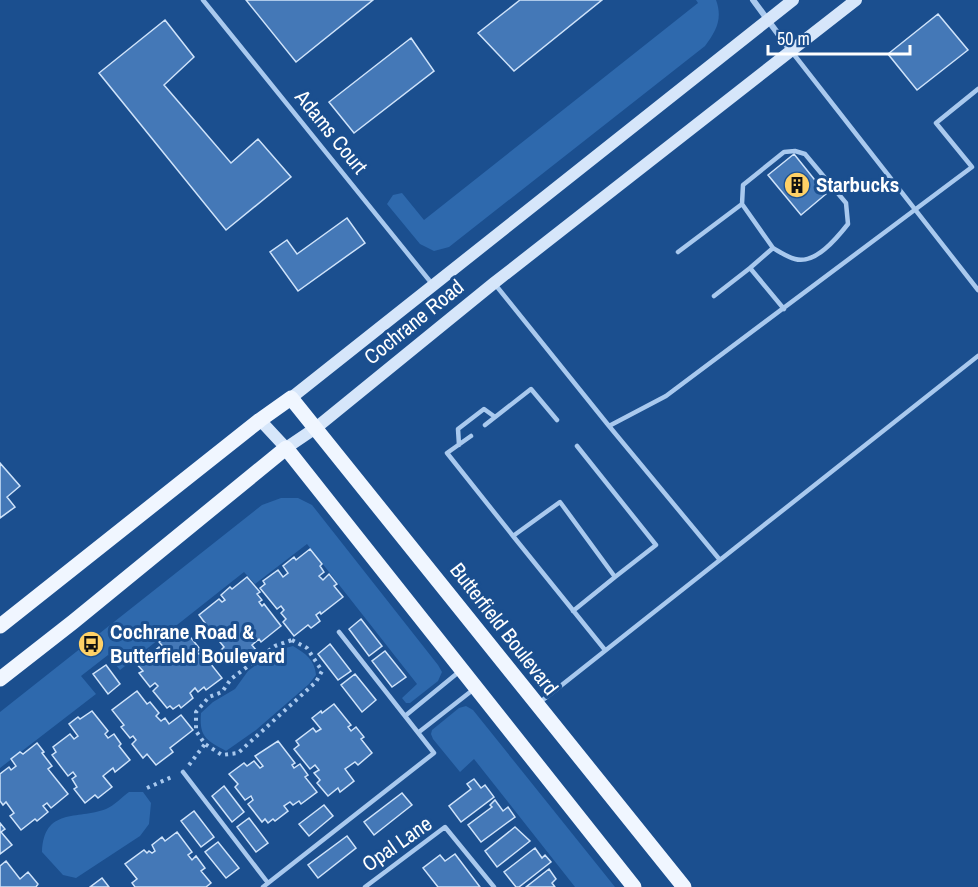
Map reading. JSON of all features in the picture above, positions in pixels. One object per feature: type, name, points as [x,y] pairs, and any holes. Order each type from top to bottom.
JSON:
[{"type":"main road","name":"Cochrane Road","points":[[0,626],[793,0]]},
{"type":"main road","name":"Cochrane Road","points":[[0,679],[286,448],[317,428],[494,283],[856,0]]},
{"type":"main road","name":"Butterfield Boulevard","points":[[291,398],[684,887]]},
{"type":"main road","points":[[260,420],[286,448],[634,887]]},
{"type":"street","points":[[753,0],[790,50]]},
{"type":"lane","name":"Adams Court","points":[[202,0],[434,285]]},
{"type":"lane","points":[[790,50],[978,290]]},
{"type":"lane","points":[[609,426],[666,396],[972,167],[936,123],[978,89]]},
{"type":"lane","points":[[795,151],[806,154],[846,203],[848,224],[837,238],[809,260],[795,260],[773,248],[742,204],[743,185],[784,152],[795,151]]},
{"type":"lane","points":[[678,252],[742,204]]},
{"type":"lane","points":[[714,296],[773,248]]},
{"type":"lane","points":[[750,268],[784,309]]},
{"type":"lane","points":[[494,283],[720,560]]},
{"type":"lane","points":[[537,704],[978,356]]},
{"type":"lane","points":[[485,425],[531,389],[557,420]]},
{"type":"lane","points":[[459,445],[458,429],[484,409],[495,417]]},
{"type":"lane","points":[[471,436],[447,453],[605,650]]},
{"type":"lane","points":[[573,611],[656,545],[577,446]]},
{"type":"lane","points":[[513,536],[560,502],[615,577]]},
{"type":"lane","points":[[183,772],[266,885],[434,753],[339,632]]},
{"type":"lane","points":[[405,716],[462,669]]},
{"type":"lane","points":[[419,732],[476,686]]},
{"type":"lane","name":"Opal Lane","points":[[365,887],[445,827],[494,887]]},
{"type":"path","points":[[292,640],[307,648],[322,671],[316,682],[238,753],[222,755],[205,744],[196,731],[196,712],[209,697],[222,692],[231,679],[275,646],[292,640]]},
{"type":"shaded area","points":[[696,0],[716,0],[718,7],[717,24],[705,46],[449,247],[434,251],[420,244],[387,204],[393,195],[402,193],[424,220],[698,3]]},
{"type":"shaded area","points":[[281,498],[298,498],[312,505],[438,665],[442,672],[438,681],[410,703],[406,703],[402,698],[417,684],[307,544],[255,584],[244,572],[120,670],[108,655],[81,676],[96,694],[0,768],[0,712],[262,505]]},
{"type":"shaded area","points":[[293,646],[305,654],[314,665],[316,675],[309,684],[256,730],[226,751],[205,737],[201,728],[201,713],[213,702],[235,689],[248,671],[275,651]]},
{"type":"shaded area","points":[[466,706],[473,710],[615,887],[575,887],[474,759],[460,772],[431,734],[432,730],[459,708]]},
{"type":"shaded area","points":[[129,792],[143,792],[151,803],[149,824],[140,836],[76,878],[63,875],[42,852],[44,838],[49,828],[64,818],[106,809]]},
{"type":"building","points":[[246,0],[373,0],[296,62]]},
{"type":"building","points":[[520,0],[602,0],[514,71],[478,33]]},
{"type":"building","points":[[938,14],[968,50],[917,90],[888,54]]},
{"type":"building","points":[[165,20],[194,57],[164,85],[231,163],[258,139],[291,177],[226,230],[99,73]]},
{"type":"building","points":[[411,38],[434,71],[354,133],[329,102]]},
{"type":"building","name":"Starbucks","points":[[794,154],[826,194],[801,215],[768,175]]},
{"type":"building","points":[[347,218],[365,243],[298,291],[270,252],[287,240],[297,254]]},
{"type":"building","points":[[0,463],[20,486],[7,497],[15,507],[0,518]]},
{"type":"building","points":[[310,549],[322,564],[320,566],[324,572],[319,576],[323,580],[329,574],[337,584],[334,586],[343,597],[321,614],[320,612],[316,615],[320,621],[311,628],[308,625],[294,636],[283,622],[286,619],[281,613],[284,610],[281,606],[277,609],[260,588],[265,584],[263,581],[278,570],[283,577],[288,573],[283,566],[294,557],[296,560]]},
{"type":"building","points":[[247,577],[260,592],[257,594],[262,600],[259,602],[262,606],[264,604],[281,626],[261,642],[259,639],[252,645],[256,650],[246,658],[244,655],[232,664],[221,650],[224,647],[220,642],[229,634],[224,629],[212,639],[202,626],[205,623],[199,615],[219,599],[222,602],[225,600],[221,595]]},
{"type":"building","points":[[361,619],[382,646],[369,656],[349,629]]},
{"type":"building","points":[[182,627],[200,649],[197,652],[199,654],[204,650],[213,661],[210,663],[222,678],[206,690],[204,687],[198,692],[195,688],[190,693],[193,698],[181,708],[179,705],[173,709],[170,706],[167,708],[153,691],[158,686],[155,683],[150,687],[139,673],[143,671],[134,661],[149,650],[152,653],[159,647],[165,655],[168,652],[159,642]]},
{"type":"building","points":[[330,644],[351,671],[338,680],[318,654]]},
{"type":"building","points":[[385,651],[406,677],[392,687],[372,661]]},
{"type":"building","points":[[106,665],[120,684],[108,694],[93,674]]},
{"type":"building","points":[[355,674],[376,700],[362,712],[341,685]]},
{"type":"building","points":[[137,691],[147,704],[150,702],[159,713],[156,716],[161,721],[165,718],[169,724],[181,715],[193,730],[170,748],[173,752],[156,765],[147,754],[143,758],[132,744],[136,740],[133,736],[130,738],[121,727],[124,725],[112,710]]},
{"type":"building","points":[[334,704],[351,725],[348,727],[351,731],[356,727],[364,737],[361,739],[372,753],[358,765],[355,762],[345,769],[354,781],[340,792],[338,788],[328,796],[317,783],[320,780],[314,773],[319,770],[315,765],[310,769],[294,749],[299,745],[296,741],[313,728],[316,732],[321,729],[312,718]]},
{"type":"building","points":[[92,711],[108,731],[105,734],[108,738],[114,734],[121,744],[119,746],[130,760],[115,772],[113,768],[103,776],[112,787],[98,798],[95,795],[85,803],[74,789],[77,787],[72,779],[76,776],[73,772],[68,776],[52,755],[56,752],[53,747],[70,734],[74,739],[78,736],[69,724]]},
{"type":"building","points":[[278,741],[295,763],[292,765],[294,768],[300,764],[308,775],[305,777],[317,792],[301,804],[299,801],[293,805],[290,802],[284,806],[288,811],[275,821],[273,819],[268,823],[265,819],[262,822],[248,804],[253,800],[251,796],[245,800],[235,787],[238,784],[229,774],[244,763],[247,766],[254,761],[260,768],[263,766],[255,756]]},
{"type":"building","points":[[37,743],[52,766],[48,769],[68,794],[51,808],[47,803],[43,806],[48,812],[21,830],[10,816],[14,813],[6,802],[3,805],[0,801],[0,774],[9,767],[11,770],[16,766],[11,759],[20,752],[23,754]]},
{"type":"building","points":[[474,779],[481,788],[485,785],[494,797],[461,822],[449,806],[471,789],[467,784]]},
{"type":"building","points":[[224,786],[244,812],[232,822],[212,796]]},
{"type":"building","points":[[402,793],[412,805],[374,835],[364,822]]},
{"type":"building","points":[[495,800],[503,811],[508,807],[515,817],[481,842],[468,825],[492,807],[490,805]]},
{"type":"building","points":[[324,805],[333,816],[309,836],[299,824]]},
{"type":"building","points":[[194,811],[214,837],[201,847],[181,821]]},
{"type":"building","points":[[249,818],[268,843],[256,852],[237,827]]},
{"type":"building","points":[[0,823],[5,829],[1,832],[12,845],[0,854]]},
{"type":"building","points":[[515,827],[530,841],[497,867],[485,851]]},
{"type":"building","points":[[177,832],[192,852],[188,855],[192,860],[196,856],[205,868],[201,871],[211,883],[206,887],[135,887],[132,883],[137,879],[125,864],[144,850],[152,853],[155,851],[152,845],[162,837],[165,841]]},
{"type":"building","points":[[347,836],[356,848],[318,878],[308,865]]},
{"type":"building","points":[[218,842],[239,868],[226,878],[205,852]]},
{"type":"building","points":[[535,848],[542,858],[545,855],[551,862],[516,887],[504,872]]},
{"type":"building","points":[[455,854],[480,887],[438,887],[423,868],[440,855],[445,861]]},
{"type":"building","points":[[6,861],[20,879],[28,872],[38,884],[36,887],[0,887],[0,866]]},
{"type":"building","points":[[549,869],[556,879],[552,883],[555,887],[526,887]]},
{"type":"building","points":[[102,878],[109,887],[90,887]]},
{"type":"place","name":"Starbucks","points":[[797,185]]},
{"type":"place","name":"Cochrane Road & Butterfield Boulevard","points":[[91,644]]}]
